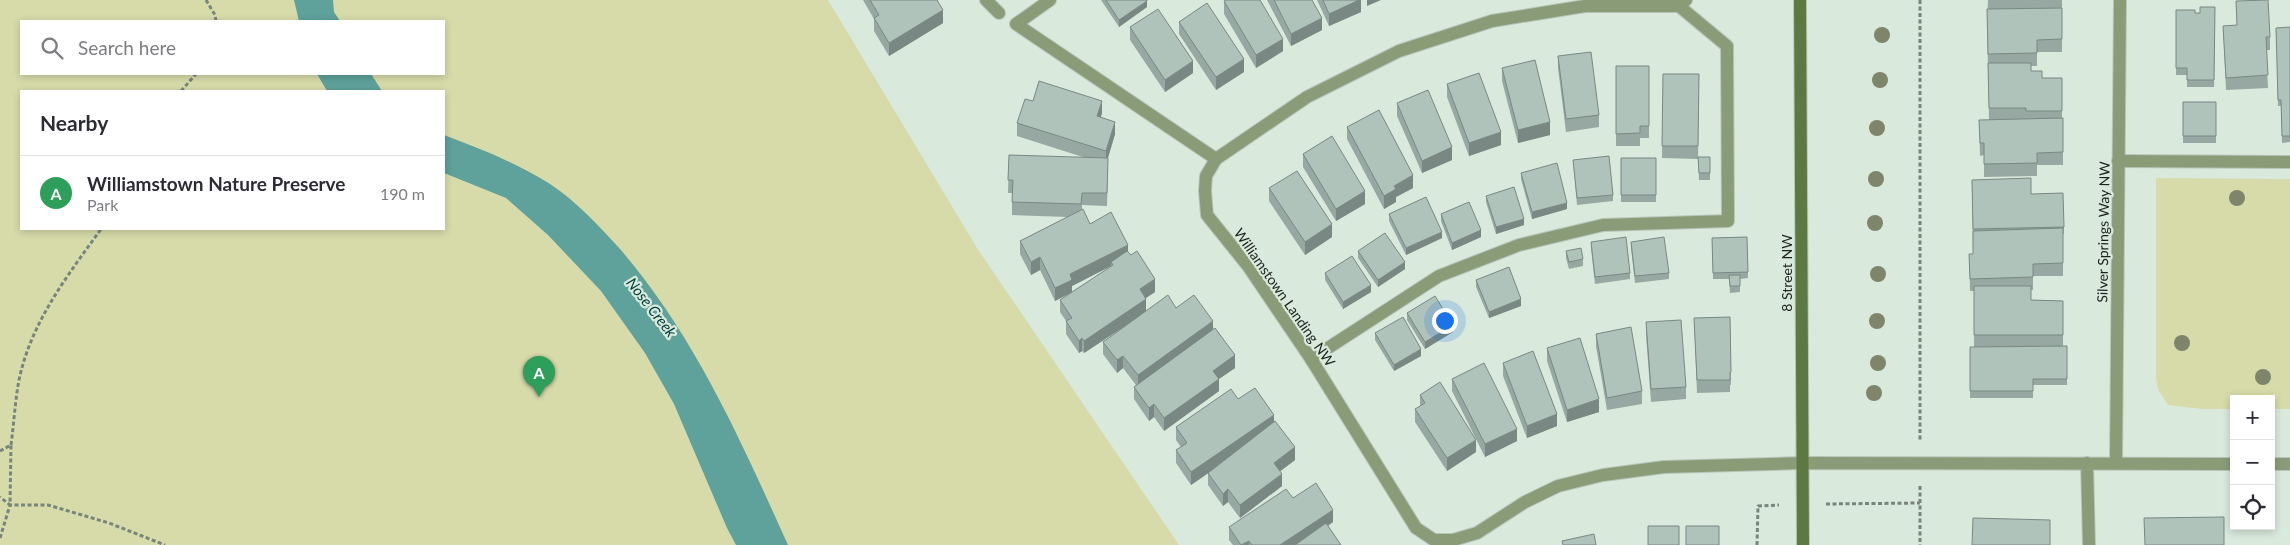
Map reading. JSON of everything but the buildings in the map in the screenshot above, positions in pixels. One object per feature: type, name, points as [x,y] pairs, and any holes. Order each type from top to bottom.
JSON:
[{"type":"street","points":[[986,0],[999,13],[1216,159],[1307,97],[1399,51],[1492,21],[1585,6],[1683,3],[1727,46],[1728,221],[1603,225],[1519,245],[1439,276],[1311,358]]},
{"type":"street","points":[[1016,24],[1050,0]]},
{"type":"street","name":"8 Street NW","points":[[1800,0],[1803,545]]},
{"type":"street","name":"Silver Springs Way NW","points":[[2116,463],[2120,0]]},
{"type":"street","name":"Williamstown Landing NW","points":[[1216,159],[1206,176],[1207,215],[1248,266],[1311,358],[1416,528],[1434,540],[1453,540],[1477,533],[1525,502],[1558,486],[1603,474],[1664,467],[1802,463]]},
{"type":"street","points":[[2118,161],[2290,162]]},
{"type":"street","points":[[1802,463],[2230,464]]},
{"type":"street","points":[[2088,463],[2089,545]]},
{"type":"street","points":[[2275,464],[2290,464]]},
{"type":"path","points":[[206,0],[216,20]]},
{"type":"path","points":[[1920,0],[1920,545]]},
{"type":"path","points":[[182,90],[195,75]]},
{"type":"path","points":[[0,538],[10,505],[11,445],[19,379],[34,331],[63,282],[100,230]]},
{"type":"path","points":[[0,451],[11,445]]},
{"type":"path","points":[[0,497],[10,505],[48,505],[109,523],[166,545]]},
{"type":"path","points":[[1860,504],[1920,503]]},
{"type":"path","points":[[1757,545],[1758,506]]},
{"type":"green space","points":[[0,0],[828,0],[977,248],[1179,545],[0,545]]},
{"type":"green space","points":[[2156,178],[2290,179],[2290,409],[2275,409],[2275,395],[2230,395],[2230,409],[2203,409],[2168,405],[2159,391],[2156,379]]},
{"type":"water","points":[[294,0],[333,0],[334,12],[339,20],[299,20]]},
{"type":"water","points":[[318,75],[372,75],[381,90],[326,90]]},
{"type":"water","name":"Nose Creek","points":[[445,135],[512,163],[550,184],[578,206],[620,249],[647,282],[694,353],[734,429],[788,545],[736,545],[674,404],[645,353],[601,291],[548,235],[506,198],[445,173]]},
{"type":"place","name":"Williamstown Nature Preserve","points":[[539,397]]}]
